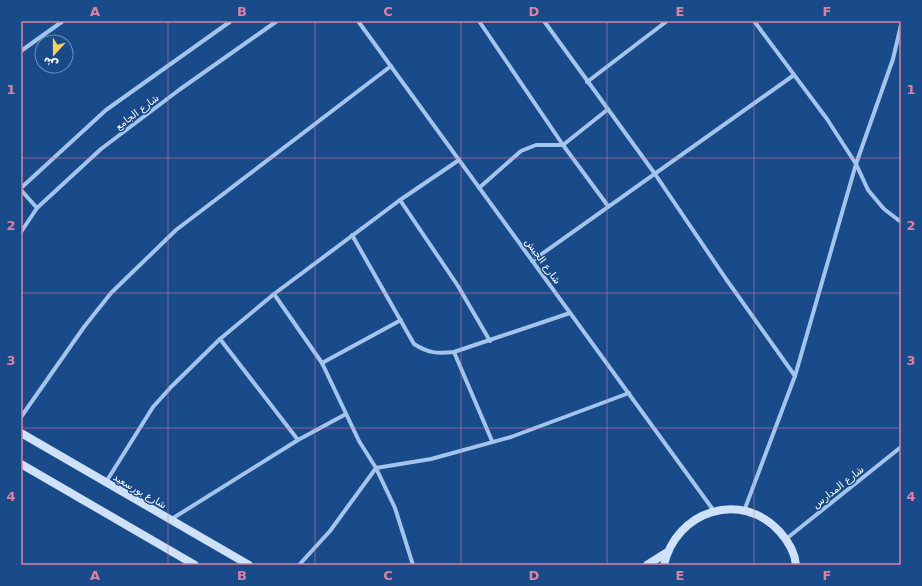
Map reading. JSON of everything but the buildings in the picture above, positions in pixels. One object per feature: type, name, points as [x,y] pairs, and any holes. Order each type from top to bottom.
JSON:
[{"type":"street","points":[[21,51],[62,21]]},
{"type":"street","name":"شارع الجامع","points":[[21,189],[106,110],[231,21]]},
{"type":"street","name":"شارع الجامع","points":[[21,232],[37,208],[101,149],[179,90],[277,21]]},
{"type":"street","name":"شارع الجيش","points":[[358,21],[714,511]]},
{"type":"street","points":[[479,21],[563,145],[608,206]]},
{"type":"street","points":[[544,21],[607,110],[655,174],[726,279],[795,376]]},
{"type":"street","points":[[587,82],[667,21]]},
{"type":"street","points":[[754,21],[827,119],[856,164],[868,190],[884,209],[901,222]]},
{"type":"street","points":[[744,511],[795,376],[856,164],[893,59],[901,25]]},
{"type":"street","points":[[21,417],[84,327],[111,294],[176,230],[391,66]]},
{"type":"street","points":[[532,261],[794,75]]},
{"type":"street","points":[[479,188],[521,151],[536,146],[563,145],[607,110]]},
{"type":"street","points":[[106,482],[153,408],[171,386],[220,339],[274,294],[352,235],[459,160]]},
{"type":"street","points":[[21,189],[37,208]]},
{"type":"street","points":[[400,200],[458,286],[490,341]]},
{"type":"street","points":[[352,235],[414,344],[425,351],[436,354],[454,352],[570,313]]},
{"type":"street","points":[[274,294],[322,363],[346,414],[376,468],[395,508],[413,565]]},
{"type":"street","points":[[322,363],[401,320]]},
{"type":"street","points":[[220,339],[298,440]]},
{"type":"street","points":[[454,352],[492,441]]},
{"type":"street","points":[[299,565],[330,531],[376,468],[461,452],[492,441],[512,437],[629,393]]},
{"type":"street","points":[[170,520],[298,440],[346,414]]},
{"type":"street","name":"شارع بورسعيد","points":[[21,433],[249,565]]},
{"type":"street","name":"شارع المدارس","points":[[786,539],[901,447]]},
{"type":"street","points":[[21,464],[195,565]]},
{"type":"street","points":[[664,565],[666,553],[674,539],[684,527],[697,518],[714,511],[728,509],[744,511],[761,517],[774,526],[786,539],[795,559],[796,565]]},
{"type":"street","points":[[648,565],[666,553]]}]
